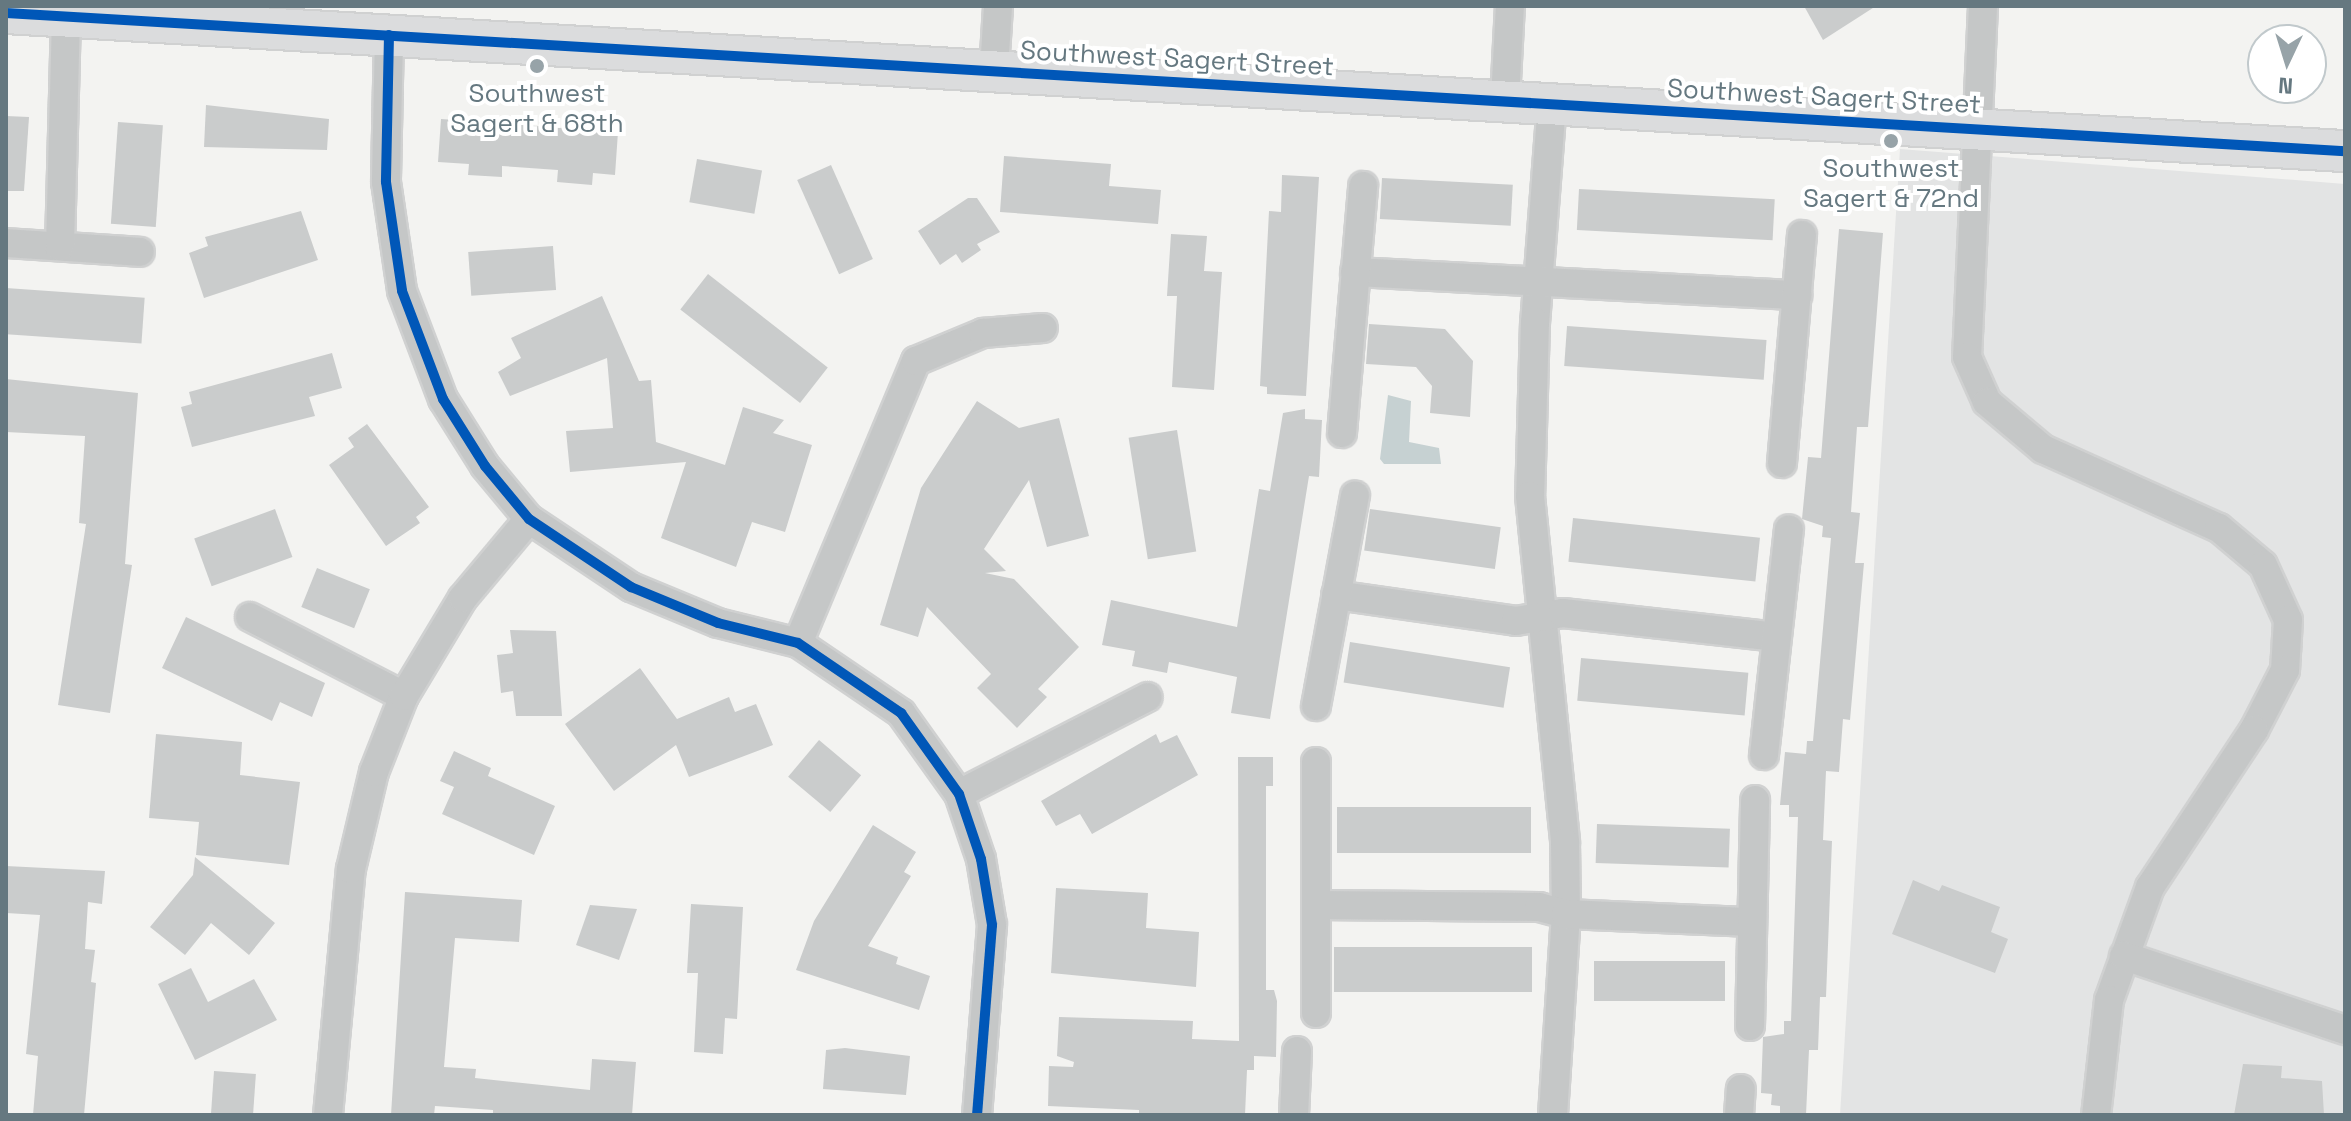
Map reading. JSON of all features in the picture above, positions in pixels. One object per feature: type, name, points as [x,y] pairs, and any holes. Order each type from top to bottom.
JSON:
[{"type":"main road","name":"Southwest Sagert Street","points":[[6,13],[2345,151]]},
{"type":"street","points":[[994,70],[998,6]]},
{"type":"street","points":[[1505,100],[1510,6]]},
{"type":"street","points":[[1983,6],[1974,128],[1967,357],[1987,402],[2043,449],[2219,528],[2263,565],[2288,620],[2285,670],[2254,730],[2150,887],[2109,1000],[2096,1115]]},
{"type":"street","points":[[60,246],[66,17]]},
{"type":"street","points":[[389,35],[386,182],[402,291],[443,399],[485,466],[529,519],[631,587],[718,623],[798,643],[901,713],[959,794],[981,859],[992,925],[977,1115]]},
{"type":"street","points":[[1552,103],[1530,496],[1539,617],[1555,726],[1566,914],[1553,1115]]},
{"type":"street","points":[[1342,433],[1363,186]]},
{"type":"street","points":[[1782,463],[1802,235]]},
{"type":"street","points":[[6,243],[140,252]]},
{"type":"street","points":[[1355,272],[1797,295]]},
{"type":"street","points":[[798,643],[916,361],[983,333],[1043,328]]},
{"type":"street","points":[[1316,706],[1355,496]]},
{"type":"street","points":[[328,1115],[351,869],[374,772],[404,696],[463,598],[529,519]]},
{"type":"street","points":[[1764,755],[1789,529]]},
{"type":"street","points":[[1336,595],[1516,621],[1563,613],[1777,637]]},
{"type":"street","points":[[250,617],[404,696]]},
{"type":"street","points":[[959,794],[1148,697]]},
{"type":"street","points":[[1316,762],[1316,1013]]},
{"type":"street","points":[[1750,1026],[1755,800]]},
{"type":"street","points":[[1316,905],[1539,907],[1566,914],[1752,922]]},
{"type":"street","points":[[2124,956],[2345,1030]]},
{"type":"street","points":[[1294,1115],[1297,1051]]},
{"type":"shaded area","points":[[1900,149],[2345,184],[2345,1115],[1840,1115]]},
{"type":"shaded area","points":[[1388,395],[1411,401],[1409,442],[1439,448],[1441,464],[1384,464],[1380,459]]},
{"type":"building","points":[[1804,6],[1876,6],[1823,40]]},
{"type":"building","points":[[206,105],[329,119],[327,150],[204,147]]},
{"type":"building","points":[[6,116],[29,117],[24,191],[6,191]]},
{"type":"building","points":[[441,119],[618,132],[615,175],[593,173],[592,185],[557,182],[558,170],[502,166],[502,177],[468,175],[469,164],[438,162]]},
{"type":"building","points":[[118,122],[163,125],[156,227],[111,224]]},
{"type":"building","points":[[1004,156],[1111,164],[1109,186],[1161,190],[1158,224],[1000,212]]},
{"type":"building","points":[[697,159],[762,170],[754,214],[689,202]]},
{"type":"building","points":[[831,165],[873,259],[839,274],[797,180]]},
{"type":"building","points":[[1282,175],[1319,177],[1306,396],[1267,394],[1267,387],[1260,386],[1269,211],[1281,212]]},
{"type":"building","points":[[1382,178],[1513,185],[1511,226],[1380,219]]},
{"type":"building","points":[[1579,189],[1775,199],[1773,240],[1577,230]]},
{"type":"building","points":[[968,198],[977,198],[1000,232],[977,244],[981,250],[962,263],[956,254],[940,265],[918,231]]},
{"type":"building","points":[[301,211],[318,260],[204,298],[189,253],[208,246],[205,237]]},
{"type":"building","points":[[1839,229],[1883,233],[1868,427],[1857,427],[1851,512],[1860,513],[1855,563],[1864,563],[1850,720],[1843,719],[1839,772],[1826,771],[1823,840],[1832,841],[1826,997],[1820,997],[1818,1050],[1809,1050],[1806,1115],[1780,1115],[1780,1106],[1771,1105],[1772,1094],[1761,1093],[1763,1037],[1784,1034],[1784,1021],[1791,1021],[1798,817],[1789,817],[1789,805],[1780,805],[1785,752],[1806,754],[1807,741],[1813,741],[1831,538],[1822,537],[1823,526],[1802,519],[1808,457],[1821,458]]},
{"type":"building","points":[[1171,234],[1207,236],[1204,271],[1222,272],[1214,390],[1172,387],[1177,296],[1167,296]]},
{"type":"building","points":[[553,246],[556,290],[471,296],[468,252]]},
{"type":"building","points":[[708,274],[828,368],[800,403],[680,309]]},
{"type":"building","points":[[6,288],[145,298],[141,344],[6,334]]},
{"type":"building","points":[[602,296],[639,381],[651,380],[656,442],[725,465],[743,407],[784,420],[773,433],[812,445],[785,532],[752,522],[736,567],[661,538],[686,462],[570,472],[566,431],[613,428],[607,358],[510,396],[498,372],[521,358],[511,338]]},
{"type":"building","points":[[1369,324],[1445,329],[1473,361],[1470,417],[1430,413],[1432,386],[1416,367],[1366,364]]},
{"type":"building","points":[[1567,326],[1767,340],[1764,380],[1564,366]]},
{"type":"building","points":[[332,353],[342,388],[309,397],[315,416],[192,447],[181,407],[192,404],[189,392]]},
{"type":"building","points":[[6,379],[138,393],[125,564],[132,565],[110,713],[58,705],[86,524],[79,523],[85,436],[6,432]]},
{"type":"building","points":[[977,401],[1019,428],[1059,418],[1089,536],[1047,547],[1029,480],[984,549],[1006,571],[985,573],[1014,579],[1079,647],[1038,689],[1047,697],[1017,728],[977,688],[991,674],[927,607],[918,637],[880,625],[921,488]]},
{"type":"building","points":[[1305,409],[1305,419],[1322,420],[1319,477],[1309,476],[1270,719],[1231,713],[1237,677],[1169,662],[1167,673],[1132,666],[1135,651],[1102,645],[1111,600],[1237,627],[1259,489],[1270,491],[1283,413]]},
{"type":"building","points":[[367,424],[429,507],[416,517],[420,523],[386,546],[329,465],[354,447],[348,438]]},
{"type":"building","points":[[1177,430],[1196,551],[1148,559],[1129,438]]},
{"type":"building","points":[[275,509],[292,557],[212,586],[194,538]]},
{"type":"building","points":[[1370,509],[1501,527],[1495,569],[1364,551]]},
{"type":"building","points":[[1573,518],[1760,538],[1755,581],[1568,562]]},
{"type":"building","points":[[317,568],[370,589],[354,628],[301,607]]},
{"type":"building","points":[[186,617],[325,683],[312,717],[280,702],[272,721],[162,668]]},
{"type":"building","points":[[510,630],[556,631],[562,716],[516,716],[513,691],[501,693],[497,655],[513,653]]},
{"type":"building","points":[[1350,642],[1510,667],[1504,708],[1344,682]]},
{"type":"building","points":[[1581,658],[1748,673],[1745,715],[1577,701]]},
{"type":"building","points":[[640,668],[677,719],[729,697],[735,712],[756,704],[773,745],[689,777],[676,745],[614,791],[565,724]]},
{"type":"building","points":[[156,734],[242,742],[240,775],[300,782],[289,865],[196,855],[199,822],[149,818]]},
{"type":"building","points":[[1156,734],[1160,743],[1177,735],[1198,775],[1092,834],[1080,814],[1056,826],[1041,801]]},
{"type":"building","points":[[819,740],[861,775],[830,812],[788,777]]},
{"type":"building","points":[[454,751],[491,768],[488,776],[555,806],[534,855],[442,814],[454,787],[440,781]]},
{"type":"building","points":[[1238,757],[1273,757],[1273,786],[1266,786],[1266,990],[1274,990],[1277,1001],[1276,1057],[1254,1056],[1254,1070],[1247,1070],[1245,1115],[1139,1115],[1139,1110],[1048,1106],[1049,1066],[1073,1067],[1074,1062],[1057,1056],[1059,1017],[1193,1021],[1192,1039],[1239,1041]]},
{"type":"building","points":[[1337,807],[1531,807],[1531,853],[1337,853]]},
{"type":"building","points":[[1597,824],[1730,829],[1729,868],[1596,863]]},
{"type":"building","points":[[873,825],[916,852],[904,872],[911,876],[868,946],[898,957],[896,964],[930,976],[919,1010],[796,970],[814,921]]},
{"type":"building","points":[[195,857],[275,923],[249,955],[211,923],[185,955],[150,927],[193,875]]},
{"type":"building","points":[[6,866],[105,871],[102,904],[88,902],[85,949],[95,950],[91,982],[96,983],[84,1115],[33,1115],[38,1056],[26,1054],[40,915],[6,913]]},
{"type":"building","points":[[1913,880],[1939,891],[1942,885],[2000,907],[1991,932],[2008,939],[1995,973],[1892,934]]},
{"type":"building","points":[[1056,888],[1148,893],[1146,928],[1199,932],[1196,987],[1051,973]]},
{"type":"building","points":[[405,892],[522,900],[519,942],[455,938],[444,1067],[476,1069],[475,1078],[590,1090],[592,1059],[636,1062],[632,1115],[493,1115],[493,1110],[435,1106],[434,1115],[391,1115]]},
{"type":"building","points":[[691,904],[743,907],[737,1019],[725,1018],[723,1054],[694,1052],[698,973],[687,973]]},
{"type":"building","points":[[590,905],[637,909],[619,960],[576,945]]},
{"type":"building","points":[[1334,947],[1532,947],[1532,992],[1334,992]]},
{"type":"building","points":[[1594,961],[1725,961],[1725,1001],[1594,1001]]},
{"type":"building","points":[[191,968],[208,1002],[254,979],[277,1020],[195,1060],[158,984]]},
{"type":"building","points":[[845,1048],[910,1056],[906,1095],[823,1089],[826,1050]]},
{"type":"building","points":[[2243,1064],[2282,1066],[2281,1078],[2322,1081],[2324,1115],[2234,1115]]},
{"type":"building","points":[[214,1071],[256,1074],[253,1115],[211,1115]]},
{"type":"cycle path","points":[[6,13],[2345,151]]},
{"type":"cycle path","points":[[389,35],[386,182],[402,291],[443,399],[485,466],[529,519],[631,587],[718,623],[798,643],[901,713],[959,794],[981,859],[992,925],[977,1115]]},
{"type":"place","name":"Southwest Sagert & 68th","points":[[537,66]]},
{"type":"place","name":"Southwest Sagert & 72nd","points":[[1891,141]]}]
